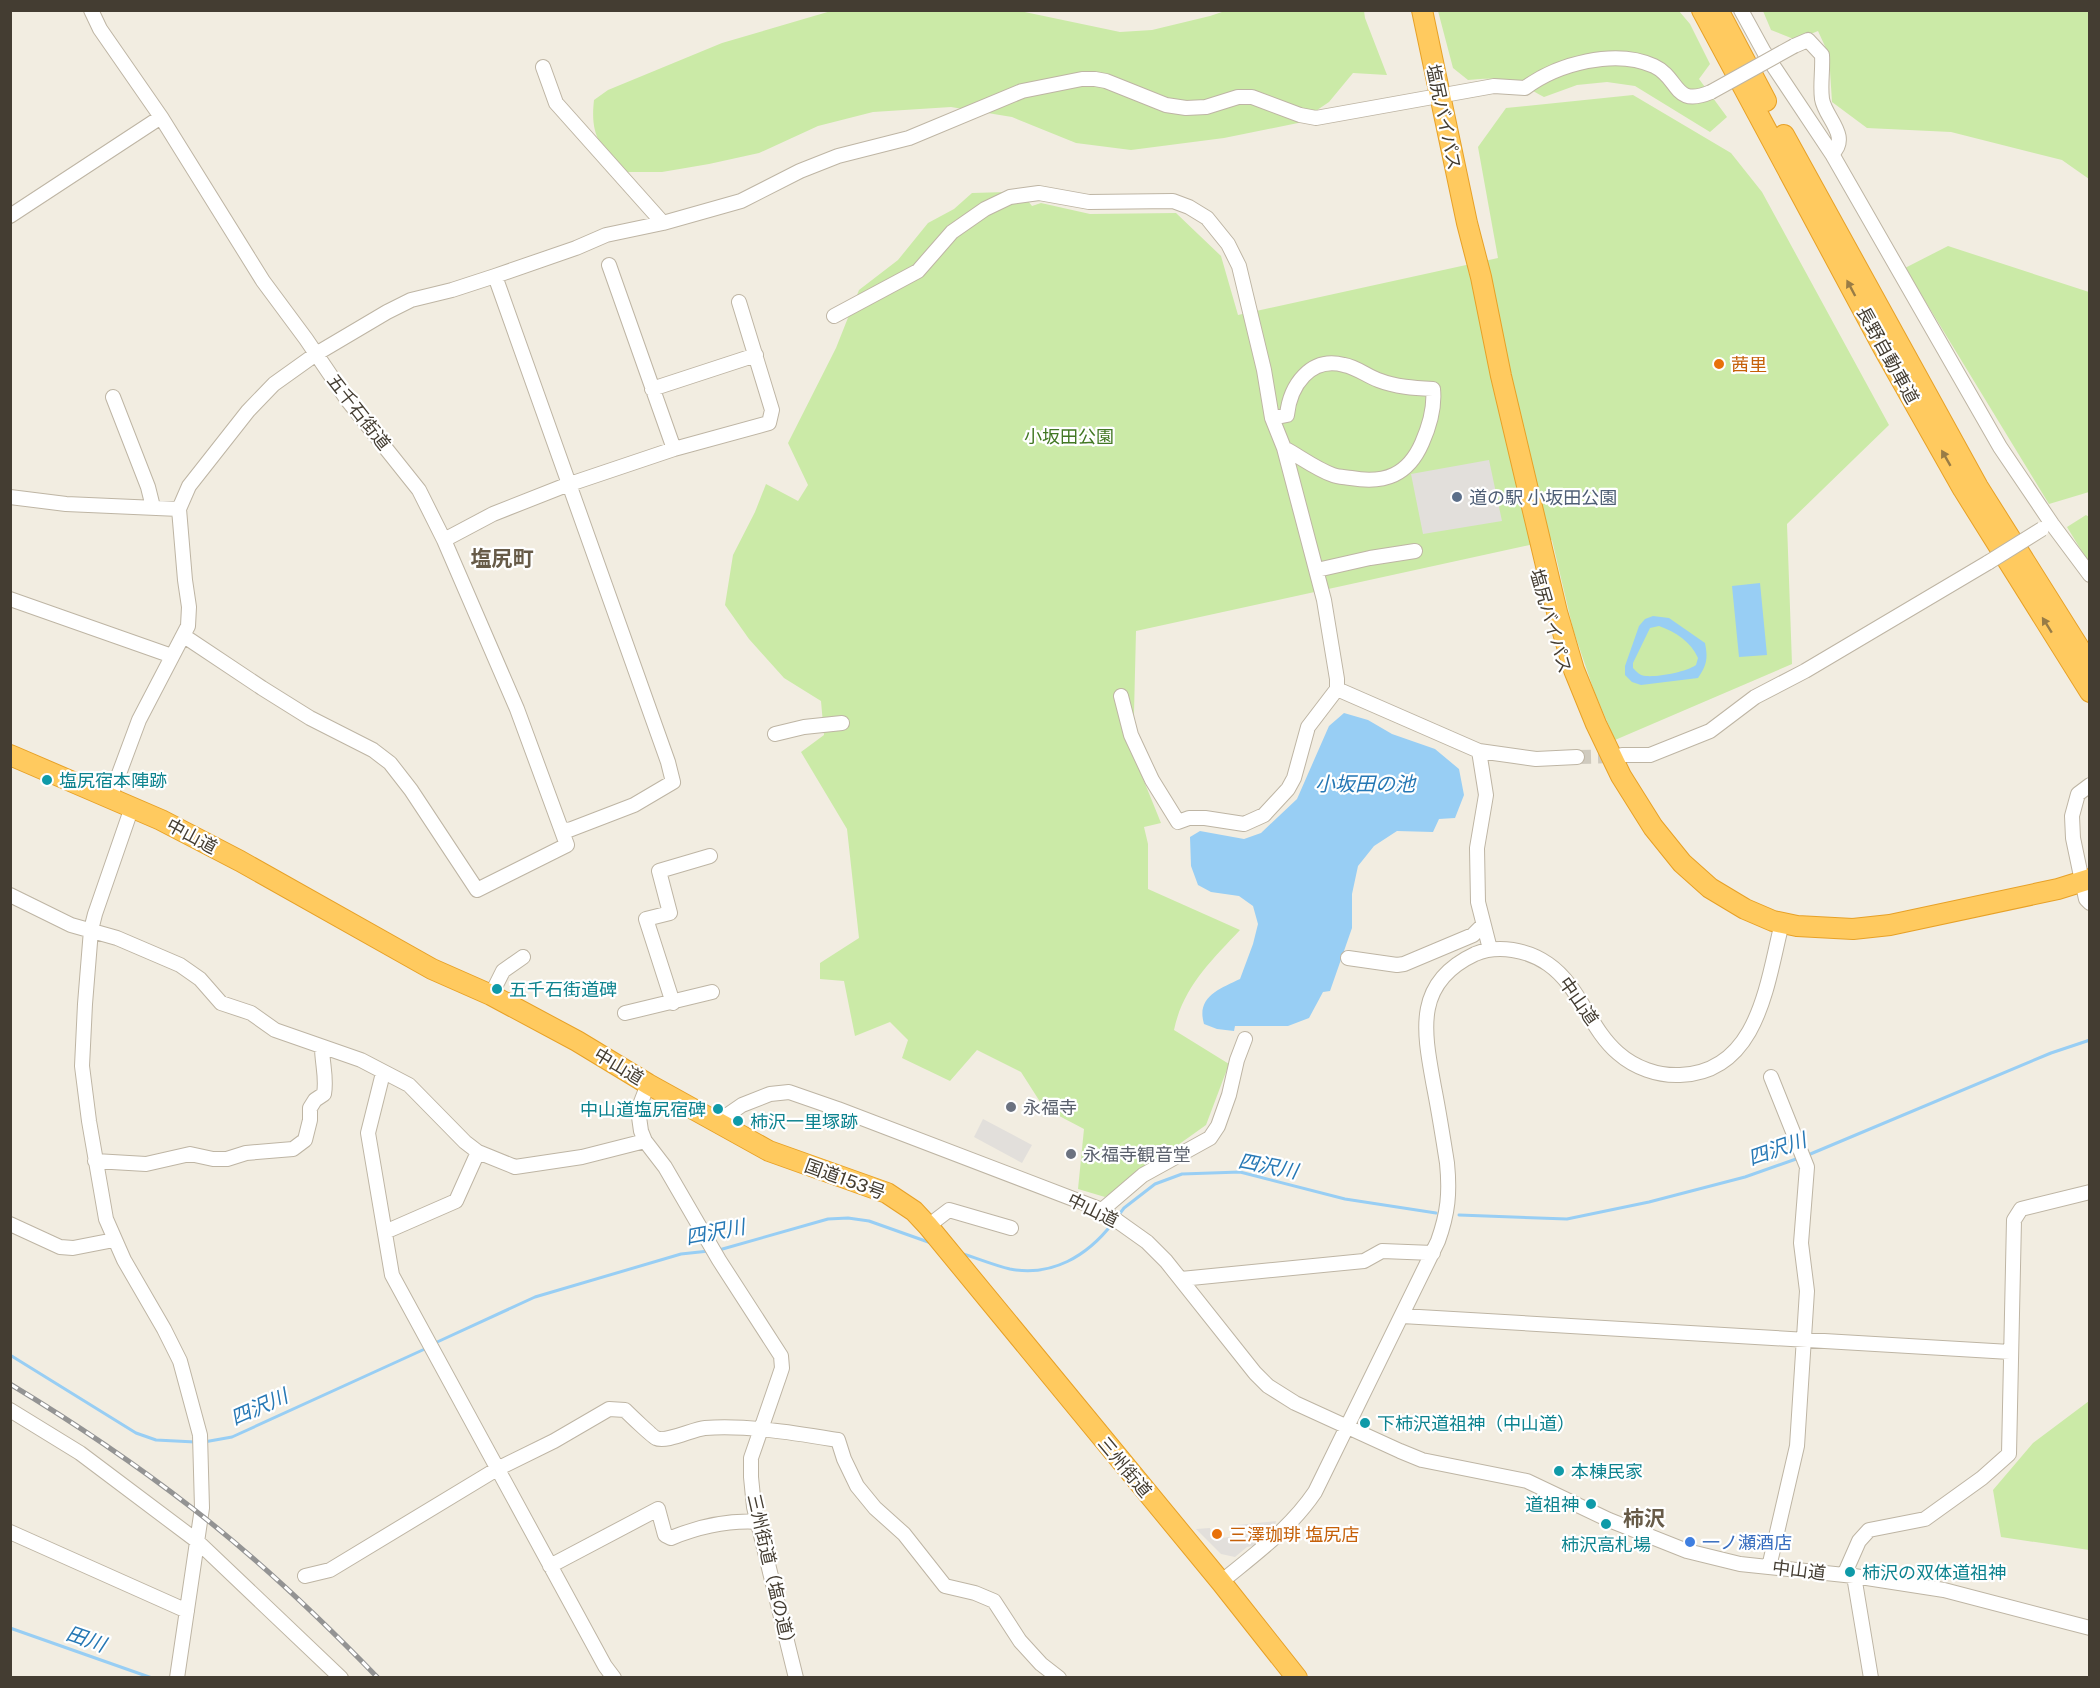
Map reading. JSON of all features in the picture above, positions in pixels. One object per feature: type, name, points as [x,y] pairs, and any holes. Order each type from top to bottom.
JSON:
[{"type":"highway","name":"塩尻バイパス","points":[[1422,10],[1467,223],[1470,269],[1539,582],[1549,626],[1585,730],[1630,815],[1646,840],[1672,872],[1728,912],[1781,929]]},
{"type":"highway","name":"長野自動車道","points":[[1702,10],[1896,371],[1963,489],[2090,692]]},
{"type":"highway","name":"長野自動車道","points":[[1718,10],[1883,317],[1973,477],[2090,665]]},
{"type":"highway","name":"中山道","points":[[10,755],[132,807],[240,861],[432,969],[491,995],[577,1041],[648,1084],[722,1124]]},
{"type":"highway","points":[[1781,929],[1803,940],[1834,940],[1863,936],[2058,889],[2086,880]]},
{"type":"highway","name":"国道153号","points":[[722,1124],[769,1150],[887,1193],[914,1211],[953,1256]]},
{"type":"highway","name":"三州街道","points":[[953,1256],[1297,1677]]},
{"type":"street","name":"五千石街道","points":[[91,10],[100,29],[161,117],[262,281],[348,401],[417,486],[444,540],[517,709],[567,845],[477,890],[411,790],[390,764],[373,750],[310,718],[184,636]]},
{"type":"street","points":[[1741,10],[1764,52],[1832,154],[2047,526],[2090,575]]},
{"type":"street","points":[[110,798],[139,720],[184,636],[190,615],[179,509],[189,486],[248,411],[274,384],[315,354],[411,300],[495,276],[576,248],[606,235],[663,223],[741,201],[800,171],[838,156],[909,138],[1022,91],[1082,79],[1106,81],[1166,105],[1186,108],[1206,107],[1238,98],[1252,97],[1300,116],[1316,118],[1494,86],[1525,88],[1536,80],[1564,67],[1590,60],[1612,59],[1651,65],[1660,69],[1682,94],[1698,97],[1808,40],[1822,55],[1822,102],[1839,135],[1840,144],[1832,154]]},
{"type":"street","points":[[543,67],[556,103],[663,223]]},
{"type":"street","points":[[10,216],[161,117]]},
{"type":"street","points":[[834,316],[918,271],[952,232],[985,209],[1010,197],[1039,194],[1089,202],[1173,201],[1190,207],[1207,218],[1228,244],[1239,266],[1264,370],[1272,418],[1284,448],[1317,570],[1336,666],[1336,689],[1308,727],[1299,765],[1287,789],[1264,815],[1244,824],[1205,818],[1189,818],[1178,822],[1152,780],[1131,735],[1121,696]]},
{"type":"street","points":[[609,265],[674,449]]},
{"type":"street","points":[[495,276],[668,762],[673,783],[634,805],[569,830],[562,829]]},
{"type":"street","points":[[444,540],[493,514],[564,486],[674,449],[769,423],[772,410],[739,302]]},
{"type":"street","points":[[652,389],[756,355]]},
{"type":"street","points":[[1272,418],[1287,415],[1295,386],[1308,370],[1326,363],[1344,364],[1377,380],[1398,386],[1433,389],[1434,404],[1428,430],[1416,457],[1400,472],[1382,480],[1360,480],[1333,475],[1284,448]]},
{"type":"street","points":[[113,397],[148,487],[153,507]]},
{"type":"street","points":[[771,417],[785,421]]},
{"type":"street","points":[[10,497],[66,504],[179,509]]},
{"type":"street","points":[[1623,755],[1650,755],[1710,731],[1755,697],[1805,671],[2047,526]]},
{"type":"street","points":[[1317,570],[1415,551]]},
{"type":"street","points":[[10,599],[172,656]]},
{"type":"street","points":[[1336,689],[1479,751],[1536,759],[1577,757]]},
{"type":"street","points":[[775,734],[804,727],[842,723]]},
{"type":"street","points":[[1479,751],[1486,795],[1477,848],[1478,902],[1490,949]]},
{"type":"street","points":[[2090,785],[2078,794],[2072,816],[2073,838],[2086,880],[2086,899],[2090,903]]},
{"type":"street","points":[[132,807],[91,930],[82,1066],[105,1219],[114,1240],[180,1361],[200,1435],[203,1495],[178,1677]]},
{"type":"street","points":[[673,1003],[646,919],[670,913],[659,872],[710,856]]},
{"type":"street","points":[[10,895],[71,925],[117,939],[180,965],[200,978],[221,1003],[251,1012],[275,1030],[362,1060],[409,1085],[465,1142],[478,1152],[515,1167],[582,1157],[645,1141]]},
{"type":"street","points":[[1348,958],[1396,965],[1404,964],[1473,935],[1483,925]]},
{"type":"street","name":"中山道","points":[[1349,1427],[1433,1253],[1446,1218],[1449,1184],[1447,1163],[1428,1052],[1426,1014],[1430,1000],[1444,975],[1467,958],[1490,949],[1519,951],[1535,956],[1560,973],[1603,1036],[1618,1053],[1650,1072],[1683,1075],[1716,1066],[1739,1047],[1748,1035],[1761,1006],[1781,929]]},
{"type":"street","points":[[491,995],[503,971],[523,957]]},
{"type":"street","points":[[625,1013],[712,992]]},
{"type":"street","points":[[1106,1213],[1143,1175],[1210,1138],[1218,1126],[1226,1105],[1237,1060],[1245,1039]]},
{"type":"street","points":[[95,1161],[146,1164],[190,1154],[213,1159],[227,1159],[246,1153],[293,1149],[305,1140],[310,1120],[310,1108],[315,1100],[324,1094],[326,1085],[322,1047]]},
{"type":"street","points":[[383,1072],[368,1133],[392,1275],[605,1666],[614,1677]]},
{"type":"street","points":[[1769,1567],[1797,1446],[1807,1291],[1801,1243],[1804,1157],[1771,1077]]},
{"type":"street","name":"三州街道（塩の道）","points":[[648,1084],[638,1110],[640,1131],[665,1167],[781,1356],[780,1377],[751,1458],[751,1477],[754,1507],[796,1677]]},
{"type":"street","name":"中山道","points":[[722,1124],[726,1116],[742,1105],[770,1094],[789,1092],[1106,1213],[1147,1242],[1181,1279],[1255,1373],[1268,1386],[1295,1403],[1422,1460],[1527,1480],[1609,1520],[1687,1551],[1740,1564],[1849,1576],[1944,1590],[2090,1628]]},
{"type":"street","points":[[385,1232],[456,1201],[478,1152]]},
{"type":"street","points":[[1871,1677],[1849,1576],[1859,1541],[1869,1530],[1925,1519],[1982,1478],[2009,1454],[2014,1220],[2021,1209],[2090,1192]]},
{"type":"street","points":[[932,1230],[949,1210],[1011,1228]]},
{"type":"street","points":[[10,1224],[60,1247],[73,1248],[114,1240]]},
{"type":"street","points":[[1181,1279],[1364,1261],[1382,1251],[1433,1253]]},
{"type":"street","points":[[1402,1316],[2010,1353]]},
{"type":"street","points":[[305,1576],[330,1570],[497,1469],[554,1441],[609,1409],[625,1410],[656,1438],[702,1429],[729,1427],[838,1440],[857,1486],[875,1508],[904,1534],[945,1586],[975,1593],[994,1601],[1020,1641],[1041,1664],[1059,1677]]},
{"type":"street","points":[[10,1410],[80,1453],[197,1540],[341,1677]]},
{"type":"street","points":[[1221,1582],[1274,1539],[1308,1503],[1349,1427]]},
{"type":"street","points":[[550,1566],[658,1509],[665,1535],[671,1538],[686,1532],[739,1521],[759,1522]]},
{"type":"street","points":[[10,1532],[187,1611]]},
{"type":"green space","points":[[831,11],[1020,11],[1120,32],[1152,30],[1225,11],[1364,11],[1387,75],[1353,73],[1329,102],[1298,123],[1224,138],[1131,150],[1076,143],[1012,117],[951,107],[873,112],[818,126],[759,153],[662,172],[620,172],[598,139],[594,122],[594,100],[608,90],[722,43]]},
{"type":"green space","points":[[1438,11],[1679,11],[1690,24],[1710,64],[1699,79],[1727,117],[1710,132],[1635,86],[1607,82],[1577,85],[1544,97],[1524,86],[1500,79],[1468,80],[1453,68]]},
{"type":"green space","points":[[1763,11],[2089,11],[2089,179],[2062,160],[1951,132],[1867,128],[1832,102],[1829,55],[1818,31],[1796,40],[1771,30]]},
{"type":"green space","name":"小坂田公園","points":[[1633,95],[1731,153],[1762,192],[1889,425],[1787,524],[1792,664],[1615,740],[1594,691],[1573,629],[1552,540],[1136,631],[1133,754],[1161,823],[1144,827],[1148,844],[1148,889],[1240,930],[1191,988],[1178,1015],[1174,1030],[1229,1064],[1206,1125],[1105,1197],[1078,1189],[1084,1129],[1044,1108],[1021,1072],[977,1050],[950,1081],[902,1058],[908,1040],[890,1022],[855,1036],[844,981],[820,979],[820,963],[859,938],[847,829],[801,752],[824,735],[821,701],[784,678],[749,639],[725,605],[733,555],[755,512],[766,484],[798,501],[808,485],[788,443],[836,348],[859,290],[898,260],[928,223],[954,209],[972,193],[1007,192],[1028,201],[1032,206],[1041,203],[1090,214],[1176,213],[1221,256],[1238,315],[1498,258],[1478,147],[1506,108]]},
{"type":"green space","points":[[1948,246],[2089,292],[2089,492],[2049,504],[1905,268]]},
{"type":"green space","points":[[2086,515],[2089,517],[2089,563],[2067,527]]},
{"type":"green space","points":[[2089,1401],[2089,1550],[2001,1537],[1993,1490],[2033,1443]]},
{"type":"shaded area","name":"道の駅 小坂田公園","points":[[1489,460],[1502,521],[1423,534],[1411,474]]},
{"type":"shaded area","points":[[983,1119],[1032,1145],[1022,1163],[974,1137]]},
{"type":"shaded area","points":[[1276,1521],[1275,1525],[1253,1546],[1247,1547],[1235,1557],[1221,1554],[1196,1529],[1210,1528],[1212,1539],[1239,1536],[1238,1525]]},
{"type":"water","points":[[1760,583],[1767,655],[1739,657],[1732,586]]},
{"type":"water","points":[[1653,616],[1669,618],[1705,643],[1706,661],[1698,678],[1641,685],[1632,682],[1625,675],[1625,666],[1639,626],[1645,619]],"holes":[[[1659,626],[1682,638],[1691,647],[1698,658],[1696,665],[1665,675],[1640,675],[1633,668],[1633,663],[1650,628]]]},
{"type":"water","name":"小坂田の池","points":[[1344,713],[1368,720],[1392,734],[1435,749],[1459,769],[1464,795],[1455,818],[1439,819],[1433,832],[1397,831],[1374,846],[1358,866],[1352,894],[1352,928],[1330,991],[1323,992],[1309,1018],[1288,1026],[1235,1026],[1234,1031],[1217,1029],[1204,1024],[1202,1015],[1206,1001],[1217,991],[1240,979],[1258,924],[1253,906],[1239,896],[1211,892],[1198,885],[1191,866],[1190,837],[1200,831],[1244,839],[1261,833],[1297,799],[1329,726]]},
{"type":"waterway","name":"四沢川","points":[[1808,1155],[2051,1053],[2090,1040]]},
{"type":"waterway","name":"四沢川","points":[[1459,1215],[1567,1219],[1649,1202],[1745,1177],[1799,1158]]},
{"type":"waterway","name":"四沢川","points":[[1118,1216],[1124,1208],[1155,1184],[1182,1174],[1240,1172],[1345,1199],[1436,1213]]},
{"type":"waterway","name":"四沢川","points":[[719,1250],[828,1219],[848,1218],[869,1221],[931,1243]]},
{"type":"waterway","name":"四沢川","points":[[960,1253],[1010,1269],[1040,1270],[1067,1262],[1080,1254],[1112,1224]]},
{"type":"waterway","name":"四沢川","points":[[435,1343],[535,1297],[681,1254],[709,1251]]},
{"type":"waterway","name":"四沢川","points":[[204,1442],[232,1437],[427,1348]]},
{"type":"waterway","name":"四沢川","points":[[10,1355],[136,1433],[156,1440],[195,1442]]},
{"type":"waterway","name":"田川","points":[[10,1628],[152,1678]]},
{"type":"tunnel","points":[[1577,757],[1617,756]]},
{"type":"railway","points":[[10,1384],[126,1459],[217,1527],[334,1633],[378,1678]]},
{"type":"place","name":"茜里","points":[[1719,364]]},
{"type":"place","name":"道の駅 小坂田公園","points":[[1457,497]]},
{"type":"place","name":"塩尻宿本陣跡","points":[[47,780]]},
{"type":"place","name":"五千石街道碑","points":[[497,989]]},
{"type":"place","name":"永福寺","points":[[1011,1107]]},
{"type":"place","name":"中山道塩尻宿碑","points":[[718,1109]]},
{"type":"place","name":"柿沢一里塚跡","points":[[738,1121]]},
{"type":"place","name":"永福寺観音堂","points":[[1071,1154]]},
{"type":"place","name":"下柿沢道祖神（中山道）","points":[[1365,1423]]},
{"type":"place","name":"本棟民家","points":[[1559,1471]]},
{"type":"place","name":"道祖神","points":[[1591,1504]]},
{"type":"place","name":"柿沢高札場","points":[[1606,1524]]},
{"type":"place","name":"三澤珈琲 塩尻店","points":[[1217,1534]]},
{"type":"place","name":"一ノ瀬酒店","points":[[1690,1542]]},
{"type":"place","name":"柿沢の双体道祖神","points":[[1850,1572]]},
{"type":"district","name":"塩尻町","points":[[502,558]]},
{"type":"district","name":"柿沢","points":[[1644,1518]]}]
